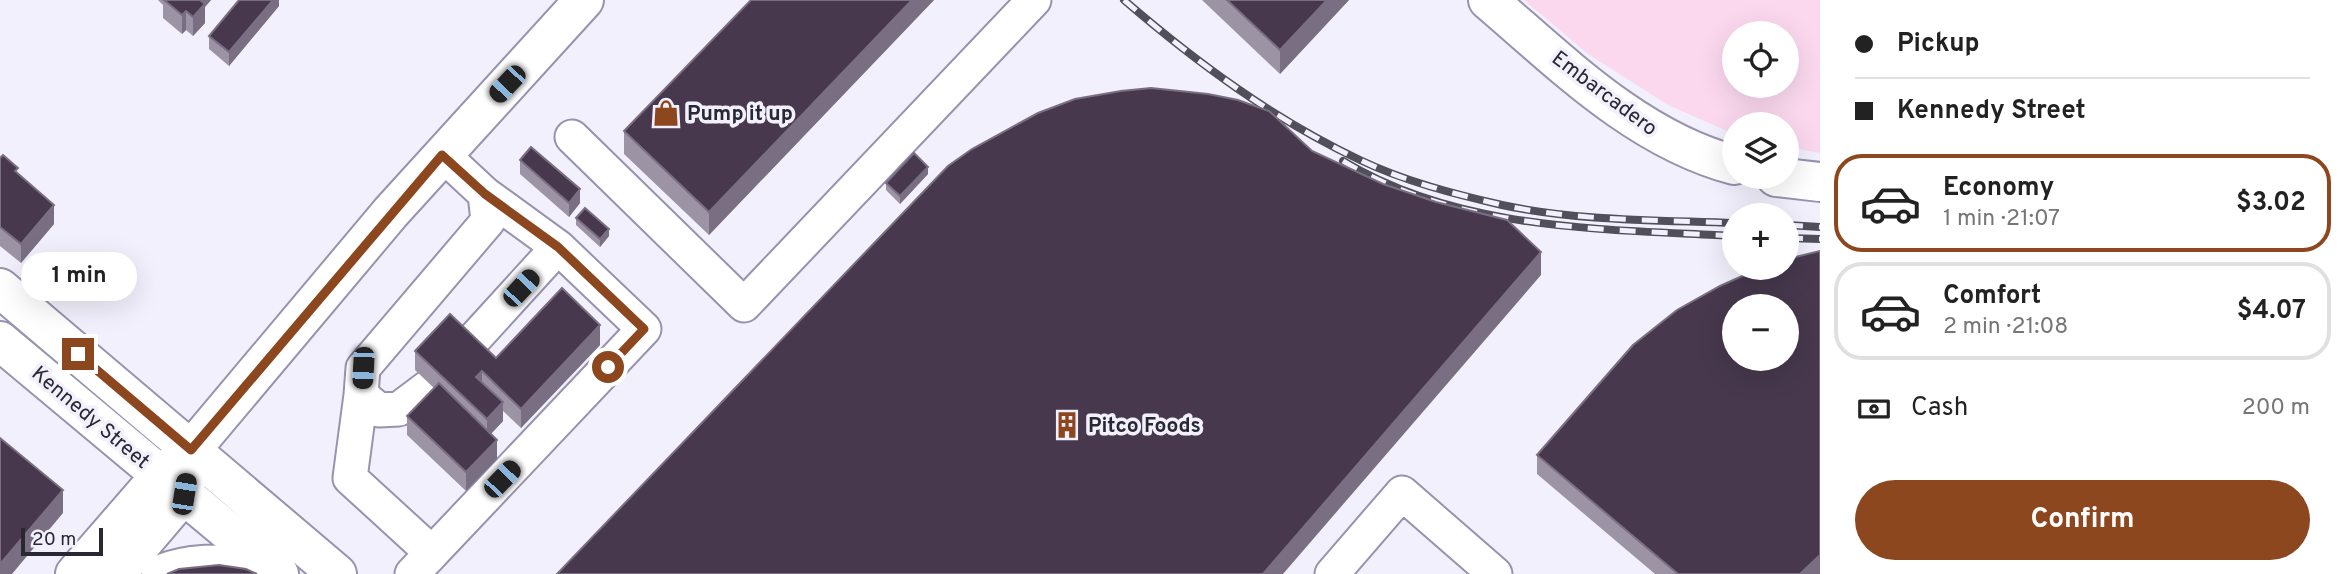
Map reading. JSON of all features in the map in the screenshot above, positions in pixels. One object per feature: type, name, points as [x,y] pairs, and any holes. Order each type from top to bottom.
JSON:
[{"type":"main road","points":[[116,574],[191,450],[442,155],[584,0]]},
{"type":"main road","name":"Embarcadero","points":[[1488,0],[1630,117],[1663,137],[1722,162]]},
{"type":"main road","points":[[1799,180],[1820,182]]},
{"type":"main road","name":"Kennedy Street","points":[[0,288],[337,574]]},
{"type":"main road","name":"Kennedy Street","points":[[0,341],[274,570]]},
{"type":"main road","points":[[75,574],[172,484]]},
{"type":"main road","points":[[161,574],[170,570],[215,564],[274,570]]},
{"type":"lane","points":[[572,137],[744,305],[1034,0]]},
{"type":"lane","points":[[442,155],[485,194],[558,247],[644,329],[422,564],[350,478],[363,368],[488,221],[485,194]]},
{"type":"lane","points":[[465,349],[558,247]]},
{"type":"lane","points":[[361,395],[379,410],[399,409],[431,385]]},
{"type":"lane","points":[[1332,574],[1402,493],[1495,574]]},
{"type":"shaded area","points":[[1524,0],[1820,0],[1820,153],[1799,149],[1799,112],[1722,112],[1722,129],[1668,105],[1588,54]]},
{"type":"building","points":[[164,0],[200,0],[205,4],[193,17],[186,11],[182,15]]},
{"type":"building","points":[[239,0],[273,0],[229,52],[209,36]]},
{"type":"building","points":[[751,0],[912,0],[709,212],[624,131]]},
{"type":"building","points":[[1227,0],[1327,0],[1280,50]]},
{"type":"building","name":"Pitco Foods","points":[[1151,88],[1208,94],[1238,100],[1269,111],[1312,151],[1383,184],[1436,202],[1507,220],[1541,252],[1263,574],[557,574],[948,166],[972,149],[1038,113],[1075,99]]},
{"type":"building","points":[[531,147],[580,189],[569,203],[520,160]]},
{"type":"building","points":[[914,153],[928,167],[900,196],[886,183]]},
{"type":"building","points":[[3,155],[18,168],[15,171],[54,205],[21,244],[0,227],[0,158]]},
{"type":"building","points":[[585,208],[609,229],[600,239],[576,218]]},
{"type":"building","points":[[1820,251],[1820,555],[1800,574],[1678,574],[1537,455],[1633,345],[1677,310],[1733,280],[1799,280],[1799,256]]},
{"type":"building","points":[[562,288],[600,325],[521,409],[482,371],[476,377],[503,402],[487,419],[415,351],[450,314],[496,358]]},
{"type":"building","points":[[439,383],[497,440],[466,472],[407,416]]},
{"type":"building","points":[[0,438],[63,490],[0,564]]},
{"type":"building","points":[[219,565],[246,569],[257,574],[167,574],[179,569]]},
{"type":"railway","points":[[1124,0],[1207,67],[1266,108],[1328,144],[1394,174],[1466,196],[1530,210],[1617,219],[1722,223]]},
{"type":"railway","points":[[1343,161],[1388,184],[1483,214],[1584,228],[1722,235]]},
{"type":"railway","points":[[1799,226],[1820,227]]},
{"type":"railway","points":[[1799,238],[1820,239]]},
{"type":"place","name":"Pump it up","points":[[666,113]]},
{"type":"place","name":"Pitco Foods","points":[[1067,425]]},
{"type":"route","points":[[78,354],[191,450],[442,155],[485,194],[558,247],[644,329],[608,367]]}]
